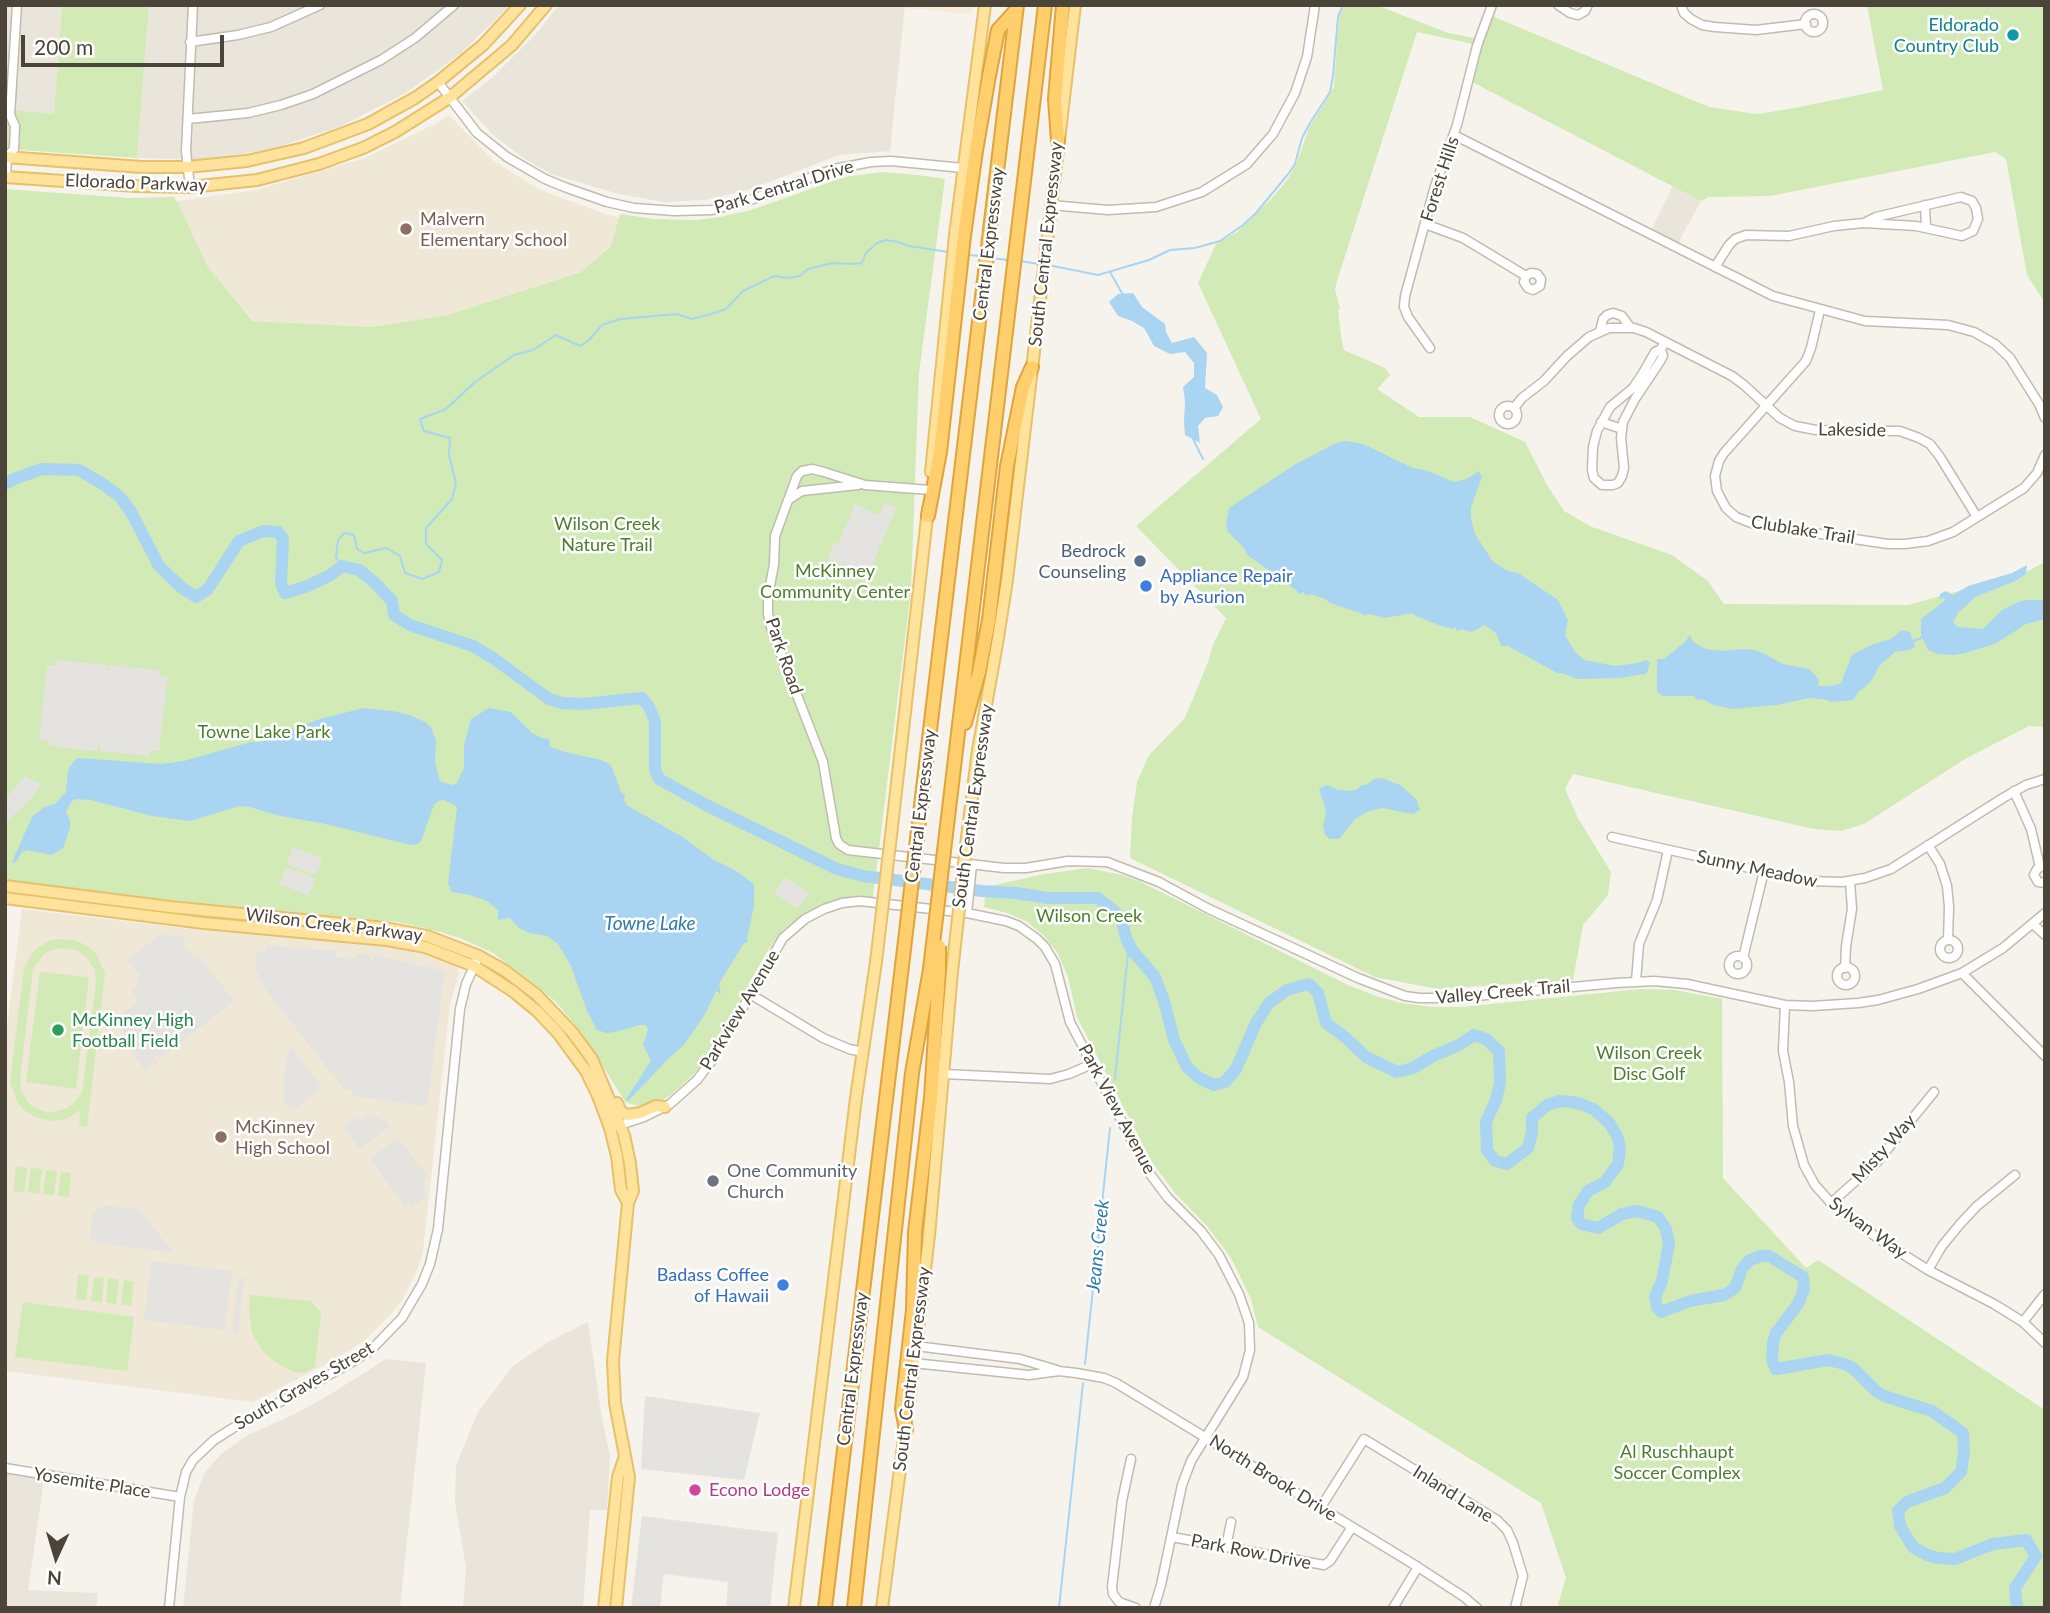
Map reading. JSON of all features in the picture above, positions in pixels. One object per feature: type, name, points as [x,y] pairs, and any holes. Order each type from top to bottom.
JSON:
[{"type":"highway","name":"Central Expressway","points":[[854,1608],[912,1073],[940,970],[939,897],[1045,5]]},
{"type":"highway","points":[[1058,141],[1055,99],[1063,5]]},
{"type":"highway","name":"Central Expressway","points":[[825,1608],[1017,7]]},
{"type":"highway","points":[[928,516],[940,452],[960,236],[998,30],[1017,7]]},
{"type":"highway","points":[[957,746],[970,711],[979,672],[989,620],[1007,466],[1023,387],[1032,367]]},
{"type":"highway","points":[[906,1430],[902,1409],[913,1310],[915,1233],[931,1098],[940,970]]},
{"type":"main road","name":"Eldorado Parkway","points":[[6,156],[142,167],[187,167],[267,158],[327,141],[389,113],[438,82],[483,45],[520,5]]},
{"type":"main road","name":"Eldorado Parkway","points":[[5,177],[190,187],[257,180],[318,164],[395,132],[449,98],[512,45],[546,5]]},
{"type":"main road","points":[[960,236],[964,168],[985,5]]},
{"type":"main road","name":"South Central Expressway","points":[[882,1608],[929,1236],[944,1074],[940,970],[967,837],[978,750],[1005,591],[1075,5]]},
{"type":"main road","points":[[794,1608],[876,962],[957,266]]},
{"type":"main road","name":"Wilson Creek Parkway","points":[[5,886],[159,906],[373,926],[440,939],[476,961],[523,999],[558,1033],[586,1071],[615,1127],[624,1136],[633,1191],[628,1203],[613,1372],[615,1403],[629,1477],[616,1608]]},
{"type":"main road","name":"Wilson Creek Parkway","points":[[5,898],[204,923],[414,944],[503,970],[537,995],[583,1045],[601,1078],[615,1127]]},
{"type":"main road","points":[[349,936],[355,931],[399,935],[413,932]]},
{"type":"main road","points":[[583,1045],[597,1063],[623,1113],[636,1114],[656,1106],[665,1107]]},
{"type":"main road","name":"Wilson Creek Parkway","points":[[604,1608],[618,1477],[625,1459]]},
{"type":"street","points":[[5,177],[6,156],[14,149],[15,126],[8,119],[9,62],[17,5]]},
{"type":"street","points":[[190,187],[187,167],[193,5]]},
{"type":"street","points":[[190,42],[271,27],[320,5]]},
{"type":"street","points":[[188,119],[248,113],[313,94],[382,60],[415,38],[454,5]]},
{"type":"street","points":[[1050,205],[1108,210],[1156,207],[1202,192],[1247,164],[1273,134],[1295,93],[1307,57],[1315,5]]},
{"type":"street","name":"Forest Hills","points":[[1430,348],[1408,317],[1404,304],[1436,180],[1454,135],[1479,38],[1492,5]]},
{"type":"street","points":[[1558,5],[1578,15],[1585,11],[1588,5]]},
{"type":"street","points":[[1681,5],[1684,13],[1696,22],[1723,29],[1764,30],[1806,24]]},
{"type":"street","name":"Park Central Drive","points":[[438,82],[477,133],[491,146],[523,167],[577,192],[634,208],[712,210],[750,200],[834,169],[871,162],[891,161],[964,168]]},
{"type":"street","points":[[1454,135],[1773,296],[1874,322],[1948,325],[1974,332],[2010,358],[2045,418]]},
{"type":"street","points":[[1715,267],[1729,245],[1742,236],[1789,236],[1834,226],[1864,223],[1926,228],[1966,236],[1973,231],[1978,219],[1975,205],[1968,198],[1957,197],[1864,223]]},
{"type":"street","points":[[1925,205],[1926,228]]},
{"type":"street","points":[[1425,224],[1463,237],[1526,275]]},
{"type":"street","name":"Clublake Trail","points":[[1820,310],[1808,357],[1724,453],[1716,471],[1715,486],[1719,497],[1726,508],[1742,520],[1897,545],[1913,544],[1940,537],[2029,484],[2045,455]]},
{"type":"street","name":"Lakeside","points":[[1600,331],[1603,319],[1613,313],[1622,316],[1630,327]]},
{"type":"street","name":"Lakeside","points":[[1514,408],[1572,351],[1600,331],[1630,327],[1642,331],[1663,346],[1732,376],[1785,421],[1805,429],[1906,432],[1930,444],[1977,517]]},
{"type":"street","points":[[1663,346],[1663,356],[1634,399],[1622,429],[1623,473],[1618,483],[1605,485],[1596,480],[1592,470],[1594,442],[1601,422],[1612,405],[1636,383],[1655,352],[1663,346]]},
{"type":"street","points":[[1601,422],[1622,429]]},
{"type":"street","name":"Park Road","points":[[881,854],[848,850],[839,844],[832,822],[823,762],[772,631],[768,614],[775,536],[797,476],[802,471],[824,472],[865,485],[930,490]]},
{"type":"street","points":[[788,500],[802,491],[865,485]]},
{"type":"street","name":"Sunny Meadow","points":[[1612,838],[1817,882],[1850,881],[1885,872],[2014,791],[2045,779]]},
{"type":"street","points":[[2014,791],[2031,829],[2042,866],[2035,871],[2035,877],[2039,882],[2045,883]]},
{"type":"street","points":[[1928,845],[1940,864],[1947,886],[1950,907],[1948,940]]},
{"type":"street","points":[[1636,981],[1639,944],[1657,900],[1668,850]]},
{"type":"street","name":"Valley Creek Trail","points":[[881,854],[1014,868],[1068,861],[1107,862],[1158,882],[1221,915],[1358,978],[1405,996],[1430,998],[1636,981],[1687,984],[1785,1005],[1835,1005],[1878,1000],[1962,973],[2003,948],[2045,914]]},
{"type":"street","points":[[967,913],[972,865]]},
{"type":"street","points":[[1743,958],[1764,872]]},
{"type":"street","points":[[1845,968],[1852,909],[1850,881]]},
{"type":"street","name":"Parkview Avenue","points":[[615,1127],[665,1107],[704,1071],[778,945],[797,925],[814,914],[833,905],[851,902],[967,913]]},
{"type":"street","name":"Park View Avenue","points":[[967,913],[1018,926],[1045,947],[1058,971],[1070,1022],[1147,1170],[1219,1255],[1247,1314],[1250,1340],[1247,1368],[1191,1461],[1182,1485],[1154,1608]]},
{"type":"street","points":[[2033,924],[2045,935]]},
{"type":"street","name":"South Graves Street","points":[[169,1608],[180,1497],[186,1472],[193,1460],[214,1440],[366,1353],[394,1328],[413,1301],[428,1271],[437,1236],[460,1009],[463,993],[476,961]]},
{"type":"street","points":[[1962,973],[2045,1056]]},
{"type":"street","points":[[751,994],[823,1038],[863,1052]]},
{"type":"street","name":"Sylvan Way","points":[[1785,1005],[1783,1051],[1797,1145],[1809,1176],[1831,1203],[1870,1234],[1928,1270],[2023,1322],[2045,1343]]},
{"type":"street","points":[[944,1074],[1038,1080],[1060,1077],[1093,1064]]},
{"type":"street","name":"Misty Way","points":[[1831,1203],[1877,1162],[1934,1091]]},
{"type":"street","points":[[1928,1270],[1942,1246],[1961,1223],[2015,1175]]},
{"type":"street","points":[[2023,1322],[2045,1294]]},
{"type":"street","name":"North Brook Drive","points":[[916,1346],[1034,1362],[1059,1371],[1090,1375],[1116,1383],[1418,1567],[1477,1608]]},
{"type":"street","points":[[987,1372],[989,1355]]},
{"type":"street","name":"North Brook Drive","points":[[914,1363],[1029,1375],[1059,1371]]},
{"type":"street","name":"Inland Lane","points":[[1321,1507],[1364,1439],[1497,1521],[1507,1530],[1523,1576],[1516,1608]]},
{"type":"street","points":[[1130,1459],[1122,1500],[1113,1594],[1119,1602],[1136,1608]]},
{"type":"street","name":"Yosemite Place","points":[[5,1468],[180,1497]]},
{"type":"street","points":[[1226,1547],[1231,1522]]},
{"type":"street","name":"Park Row Drive","points":[[1171,1537],[1324,1565],[1330,1561],[1352,1527]]},
{"type":"street","points":[[1393,1608],[1418,1567]]},
{"type":"shaded area","points":[[5,5],[62,5],[54,114],[5,109]]},
{"type":"shaded area","points":[[149,5],[510,5],[460,54],[404,94],[341,126],[275,148],[207,160],[137,158]]},
{"type":"shaded area","points":[[559,5],[905,5],[890,151],[839,155],[751,189],[704,200],[664,202],[619,194],[551,174],[494,136],[462,101],[493,77],[537,33]]},
{"type":"shaded area","points":[[905,5],[972,5],[971,14],[905,8]]},
{"type":"shaded area","name":"Malvern Elementary School","points":[[449,115],[494,161],[538,189],[624,219],[618,239],[581,272],[448,315],[372,327],[254,321],[208,267],[177,201],[256,190],[365,158]]},
{"type":"shaded area","points":[[1673,186],[1701,201],[1678,243],[1651,230]]},
{"type":"shaded area","points":[[885,502],[897,507],[868,575],[828,558],[834,543],[838,544],[855,504],[879,515]]},
{"type":"shaded area","points":[[57,660],[107,665],[108,671],[109,665],[159,670],[159,676],[168,677],[159,751],[151,751],[149,756],[100,751],[101,746],[98,745],[97,751],[49,746],[50,741],[39,740],[47,665],[56,665]]},
{"type":"shaded area","points":[[25,776],[41,784],[33,797],[5,823],[5,799]]},
{"type":"shaded area","points":[[293,847],[322,858],[322,865],[315,875],[287,864]]},
{"type":"shaded area","points":[[286,867],[315,878],[312,891],[308,895],[279,884]]},
{"type":"shaded area","points":[[785,877],[810,894],[797,908],[774,894]]},
{"type":"shaded area","name":"McKinney High School","points":[[22,909],[181,928],[381,945],[425,955],[458,967],[459,974],[450,1004],[423,1251],[419,1266],[402,1301],[363,1342],[253,1402],[5,1371],[5,1041]]},
{"type":"shaded area","points":[[163,932],[167,936],[179,938],[183,935],[186,940],[183,943],[194,958],[198,955],[234,1001],[180,1043],[176,1039],[168,1046],[171,1050],[160,1059],[157,1055],[154,1057],[157,1062],[146,1071],[121,1039],[125,1035],[121,1027],[122,1014],[139,1000],[131,990],[139,983],[136,978],[140,974],[127,961]]},
{"type":"shaded area","points":[[266,945],[336,951],[336,957],[356,959],[358,953],[371,955],[373,961],[375,955],[445,971],[427,1106],[352,1096],[353,1090],[346,1092],[256,977],[260,973],[255,972],[257,952],[265,951]]},
{"type":"shaded area","points":[[292,1048],[321,1086],[296,1108],[294,1106],[290,1109],[283,1100],[287,1097],[283,1093],[287,1052]]},
{"type":"shaded area","points":[[358,1116],[361,1120],[366,1116],[380,1118],[381,1123],[385,1120],[390,1126],[360,1149],[343,1127]]},
{"type":"shaded area","points":[[398,1138],[428,1176],[424,1179],[423,1193],[426,1198],[412,1207],[409,1203],[405,1206],[370,1159]]},
{"type":"shaded area","points":[[105,1205],[138,1209],[174,1253],[94,1243],[95,1239],[90,1238],[93,1212]]},
{"type":"shaded area","points":[[151,1261],[232,1271],[225,1330],[144,1320]]},
{"type":"shaded area","points":[[238,1278],[244,1278],[238,1333],[232,1333]]},
{"type":"shaded area","points":[[588,1322],[610,1456],[607,1510],[590,1510],[583,1608],[463,1608],[466,1567],[455,1502],[456,1465],[478,1412],[513,1366],[548,1342]]},
{"type":"shaded area","points":[[386,1359],[426,1363],[400,1608],[183,1608],[194,1500],[204,1474],[221,1454],[248,1435],[297,1413]]},
{"type":"shaded area","points":[[645,1396],[760,1413],[744,1480],[641,1469]]},
{"type":"shaded area","points":[[5,1473],[44,1479],[28,1590],[98,1593],[96,1608],[5,1608]]},
{"type":"shaded area","points":[[642,1516],[778,1533],[770,1608],[726,1608],[728,1582],[664,1574],[660,1608],[631,1608]]},
{"type":"green space","points":[[62,5],[149,5],[137,158],[5,149],[5,109],[54,114]]},
{"type":"green space","points":[[1345,5],[1376,5],[1448,33],[1474,38],[1473,44],[1417,32],[1337,281],[1335,289],[1344,350],[1385,368],[1390,375],[1377,389],[1419,417],[1470,417],[1525,442],[1564,511],[1592,527],[1672,555],[1708,581],[1724,604],[1908,605],[2024,573],[2045,562],[2045,727],[2029,726],[1965,759],[1864,824],[1841,831],[1814,829],[1573,774],[1565,789],[1578,818],[1611,872],[1608,895],[1583,925],[1573,980],[1437,989],[1375,977],[1130,858],[1137,782],[1149,755],[1185,718],[1226,618],[1136,526],[1261,419],[1198,283],[1216,244],[1237,232],[1272,198],[1288,179],[1297,162],[1309,128],[1334,87],[1338,28],[1340,14]]},
{"type":"green space","name":"Eldorado Country Club","points":[[1867,5],[2045,5],[2045,303],[2027,275],[2006,159],[1995,152],[1770,196],[1709,197],[1701,201],[1472,82],[1492,16],[1709,107],[1757,114],[1789,109],[1883,90]]},
{"type":"green space","points":[[882,172],[945,179],[919,373],[911,590],[873,897],[847,897],[820,905],[783,930],[768,950],[710,1053],[695,1073],[672,1094],[658,1103],[642,1106],[626,1103],[582,1033],[556,1002],[493,953],[460,938],[398,922],[169,900],[5,880],[5,189],[129,198],[175,197],[208,267],[253,321],[372,327],[448,315],[581,272],[611,246],[620,214],[654,219],[696,220],[720,217],[751,210],[845,177]]},
{"type":"green space","name":"Al Ruschhaupt Soccer Complex","points":[[1088,868],[1139,881],[1348,985],[1401,1003],[1462,1007],[1641,989],[1674,990],[1722,999],[1723,1178],[1806,1268],[1818,1260],[2045,1410],[2045,1608],[1557,1608],[1566,1578],[1541,1503],[1258,1327],[1251,1299],[1231,1258],[1152,1162],[1077,1017],[1068,977],[1057,952],[1043,935],[1026,921],[984,907],[986,887],[1044,874]]},
{"type":"green space","points":[[74,940],[86,945],[97,955],[105,974],[87,1127],[79,1125],[80,1110],[67,1119],[55,1121],[34,1117],[17,1102],[10,1082],[24,968],[37,948],[49,941]],"holes":[[[60,948],[77,950],[95,970],[96,983],[82,1092],[68,1108],[48,1113],[27,1101],[21,1089],[33,969],[45,953]]]},
{"type":"green space","name":"McKinney High Football Field","points":[[40,972],[89,977],[76,1089],[26,1082]]},
{"type":"green space","points":[[16,1166],[27,1168],[24,1192],[13,1191]]},
{"type":"green space","points":[[31,1168],[42,1169],[39,1194],[28,1192]]},
{"type":"green space","points":[[46,1170],[57,1171],[54,1195],[43,1194]]},
{"type":"green space","points":[[61,1172],[71,1173],[69,1197],[58,1196]]},
{"type":"green space","points":[[78,1274],[89,1276],[86,1300],[76,1299]]},
{"type":"green space","points":[[94,1277],[104,1278],[102,1302],[91,1301]]},
{"type":"green space","points":[[108,1278],[119,1280],[116,1304],[106,1303]]},
{"type":"green space","points":[[124,1280],[134,1282],[131,1306],[121,1305]]},
{"type":"green space","points":[[250,1295],[311,1301],[321,1313],[315,1367],[304,1373],[294,1372],[275,1362],[262,1350],[252,1333]]},
{"type":"green space","points":[[23,1302],[134,1317],[127,1371],[15,1357]]},
{"type":"water","points":[[1133,293],[1142,307],[1165,324],[1172,343],[1194,337],[1207,353],[1205,388],[1217,395],[1223,407],[1218,416],[1205,418],[1198,426],[1200,443],[1185,435],[1184,422],[1183,387],[1194,377],[1194,363],[1185,352],[1170,354],[1154,346],[1144,328],[1118,316],[1109,302],[1118,294]]},
{"type":"water","points":[[1346,441],[1363,444],[1413,468],[1454,482],[1467,479],[1479,471],[1482,477],[1471,507],[1471,519],[1475,534],[1493,562],[1508,571],[1518,573],[1558,600],[1568,620],[1565,635],[1575,652],[1584,660],[1615,666],[1646,660],[1650,663],[1647,672],[1619,678],[1577,679],[1559,674],[1508,646],[1501,646],[1496,633],[1485,625],[1472,632],[1461,629],[1457,631],[1455,627],[1452,629],[1436,624],[1412,613],[1385,618],[1369,614],[1364,616],[1311,594],[1300,594],[1286,583],[1274,579],[1270,571],[1247,555],[1244,548],[1228,532],[1226,525],[1229,508],[1294,465],[1336,443]]},
{"type":"water","points":[[2027,565],[2026,574],[1975,597],[1958,613],[1953,622],[1957,627],[1983,629],[2002,610],[2030,600],[2045,600],[2045,619],[2026,624],[1995,644],[1965,653],[1938,654],[1928,650],[1921,635],[1921,619],[1946,600],[1939,599],[1940,594],[1946,591],[1953,595],[1968,586],[2012,573]]},
{"type":"water","points":[[1902,630],[1910,632],[1915,647],[1895,652],[1879,666],[1873,678],[1853,700],[1830,702],[1809,698],[1777,705],[1732,709],[1695,699],[1694,696],[1663,696],[1657,692],[1657,659],[1664,659],[1690,635],[1693,642],[1706,649],[1753,650],[1783,664],[1809,669],[1819,680],[1818,686],[1832,686],[1841,683],[1852,655],[1891,639]]},
{"type":"water","name":"Towne Lake","points":[[364,708],[410,715],[431,727],[436,741],[435,761],[439,779],[453,785],[457,783],[464,768],[464,745],[471,719],[489,708],[511,712],[532,733],[549,739],[550,747],[611,765],[628,806],[681,836],[754,884],[754,906],[748,941],[744,943],[719,984],[721,994],[716,991],[704,1016],[683,1046],[628,1101],[626,1099],[651,1061],[643,1045],[648,1030],[646,1025],[607,1033],[597,1030],[570,964],[558,944],[547,936],[519,928],[510,918],[498,920],[498,910],[487,901],[452,892],[448,884],[457,807],[443,800],[434,805],[421,841],[411,845],[250,807],[240,806],[190,821],[152,816],[91,800],[75,799],[66,812],[70,828],[63,848],[51,855],[27,850],[22,852],[15,863],[12,862],[32,817],[44,807],[55,804],[66,792],[68,770],[78,758],[161,764],[184,761],[251,742],[260,742],[320,719]]},
{"type":"water","points":[[1382,778],[1400,785],[1416,799],[1420,810],[1412,814],[1383,808],[1369,811],[1355,819],[1339,839],[1330,839],[1325,835],[1325,807],[1319,789],[1327,785],[1338,790],[1351,791],[1374,779]]},
{"type":"waterway","points":[[1048,265],[1098,275],[1149,260],[1170,250],[1195,248],[1220,241],[1243,225],[1256,213],[1295,164],[1302,138],[1330,92],[1338,17],[1343,5]]},
{"type":"waterway","points":[[342,566],[336,557],[338,540],[344,533],[354,535],[357,549],[364,553],[386,548],[400,556],[405,573],[422,579],[439,572],[442,560],[426,544],[426,528],[452,499],[456,483],[449,455],[450,438],[424,431],[420,419],[446,409],[475,382],[514,355],[533,350],[556,335],[580,346],[602,325],[620,319],[677,314],[692,319],[711,314],[726,309],[743,291],[774,276],[800,276],[808,269],[832,263],[862,263],[866,253],[877,243],[886,240],[948,252]]},
{"type":"waterway","points":[[968,255],[980,256]]},
{"type":"waterway","points":[[992,258],[1007,260]]},
{"type":"waterway","points":[[1020,261],[1039,264]]},
{"type":"waterway","points":[[1110,272],[1123,295]]},
{"type":"waterway","points":[[1193,439],[1203,459]]},
{"type":"waterway","name":"Wilson Creek","points":[[5,484],[42,469],[79,470],[103,484],[120,497],[130,510],[159,566],[196,597],[208,589],[239,541],[263,531],[278,532],[283,538],[281,583],[285,593],[329,576],[342,566],[359,570],[392,601],[394,615],[410,625],[473,646],[549,699],[583,704],[642,698],[655,721],[655,770],[659,779],[837,869],[863,876],[982,891],[1048,898],[1098,898],[1121,917],[1132,950],[1155,977],[1174,1040],[1187,1067],[1199,1078],[1214,1085],[1225,1082],[1236,1069],[1256,1023],[1269,1003],[1287,990],[1309,984],[1318,993],[1326,1023],[1366,1057],[1397,1072],[1413,1068],[1474,1035],[1486,1039],[1499,1051],[1500,1083],[1486,1122],[1487,1150],[1495,1161],[1507,1164],[1528,1148],[1532,1118],[1547,1105],[1560,1101],[1571,1102],[1595,1110],[1610,1124],[1618,1138],[1618,1164],[1605,1182],[1588,1191],[1579,1205],[1577,1218],[1581,1224],[1598,1228],[1622,1214],[1637,1211],[1658,1217],[1666,1229],[1669,1244],[1662,1281],[1655,1297],[1661,1312],[1690,1301],[1724,1295],[1735,1288],[1742,1269],[1750,1260],[1769,1256],[1803,1277],[1804,1289],[1798,1304],[1776,1333],[1772,1360],[1776,1369],[1828,1360],[1845,1364],[1884,1396],[1932,1411],[1963,1433],[1961,1472],[1945,1488],[1907,1502],[1898,1511],[1900,1526],[1913,1547],[1938,1558],[1955,1559],[1993,1544],[2026,1540],[2036,1556],[2015,1588],[2017,1608]]},
{"type":"waterway","points":[[1913,641],[1924,637]]},
{"type":"waterway","name":"Jeans Creek","points":[[1115,1079],[1129,944]]},
{"type":"waterway","name":"Jeans Creek","points":[[1085,1364],[1110,1128]]},
{"type":"waterway","name":"Jeans Creek","points":[[1059,1608],[1083,1383]]},
{"type":"place","name":"Eldorado Country Club","points":[[2013,35]]},
{"type":"place","name":"Malvern Elementary School","points":[[406,229]]},
{"type":"place","name":"Bedrock Counseling","points":[[1140,561]]},
{"type":"place","name":"Appliance Repair by Asurion","points":[[1146,586]]},
{"type":"place","name":"McKinney High Football Field","points":[[58,1030]]},
{"type":"place","name":"McKinney High School","points":[[221,1137]]},
{"type":"place","name":"One Community Church","points":[[713,1181]]},
{"type":"place","name":"Badass Coffee of Hawaii","points":[[783,1285]]},
{"type":"place","name":"Econo Lodge","points":[[695,1490]]},
{"type":"park label","name":"Wilson Creek Nature Trail","points":[[607,534]]},
{"type":"park label","name":"McKinney Community Center","points":[[835,581]]},
{"type":"park label","name":"Towne Lake Park","points":[[264,732]]},
{"type":"park label","name":"Wilson Creek Disc Golf","points":[[1649,1063]]}]
